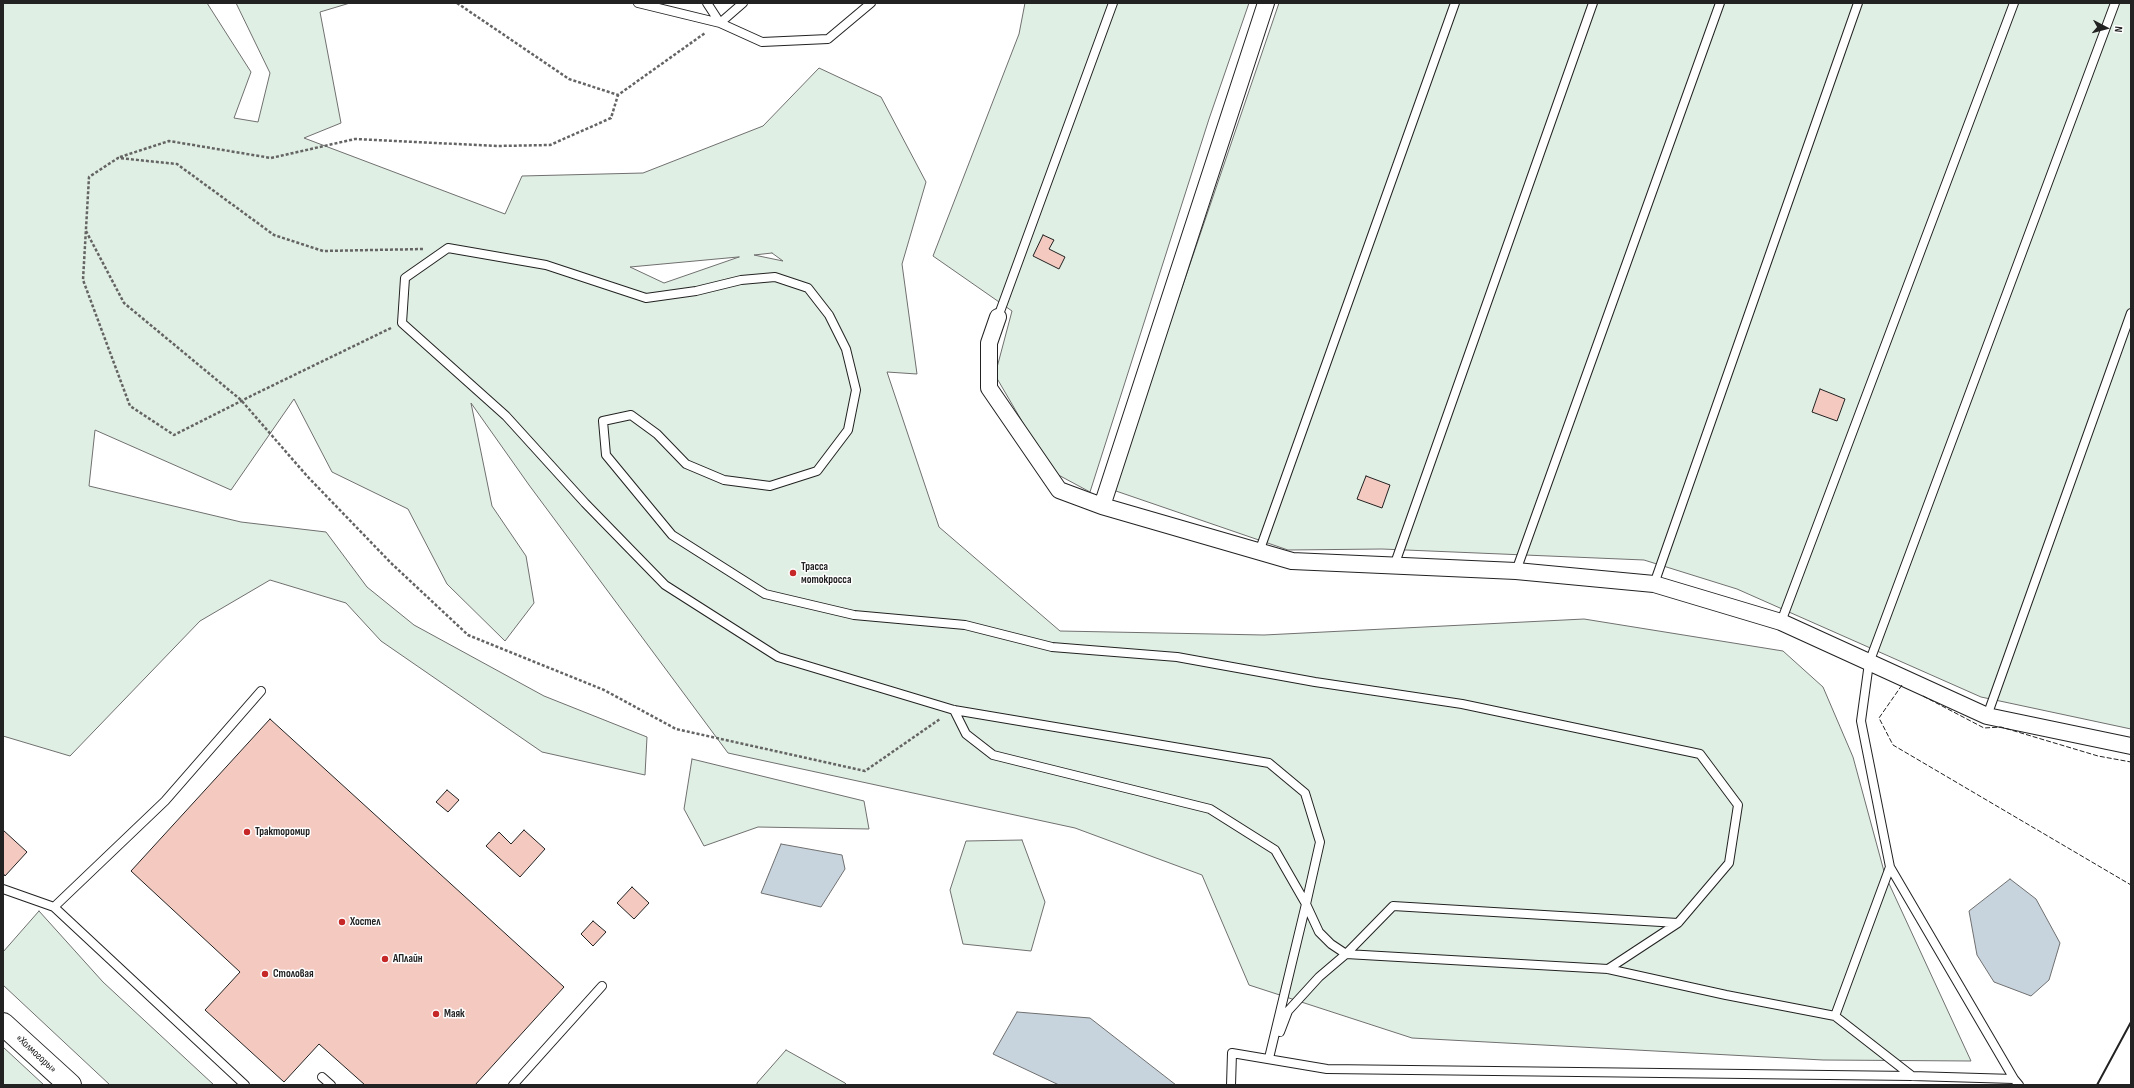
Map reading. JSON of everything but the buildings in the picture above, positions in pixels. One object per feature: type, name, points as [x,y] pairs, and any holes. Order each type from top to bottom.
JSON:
[{"type":"highway","name":"«Холмогоры»","points":[[3,1024],[70,1085]]},
{"type":"street","points":[[1102,506],[1266,3]]},
{"type":"street","points":[[998,317],[989,344],[989,388],[1059,490],[1102,506],[1292,561],[1516,571],[1654,584],[1781,622],[1987,716],[2131,746]]},
{"type":"lane","points":[[638,3],[720,23],[762,42],[828,39],[871,3]]},
{"type":"lane","points":[[707,3],[720,23]]},
{"type":"lane","points":[[720,23],[743,3]]},
{"type":"lane","points":[[998,317],[1113,3]]},
{"type":"lane","points":[[1259,552],[1455,3]]},
{"type":"lane","points":[[1394,566],[1593,3]]},
{"type":"lane","points":[[1516,571],[1720,3]]},
{"type":"lane","points":[[1654,584],[1858,3]]},
{"type":"lane","points":[[1781,622],[2014,3]]},
{"type":"lane","points":[[2017,1082],[1890,867],[1861,721],[1869,663],[2115,3]]},
{"type":"lane","points":[[1269,1058],[1320,842],[1305,793],[1269,763],[954,710],[778,657],[665,585],[584,503],[506,416],[402,323],[405,278],[448,248],[546,265],[646,298],[696,291],[741,280],[775,277],[808,288],[829,315],[846,349],[856,390],[848,430],[817,471],[770,486],[724,480],[686,464],[657,434],[631,415],[603,421],[606,455],[672,535],[765,594],[854,615],[965,625],[1052,648],[1177,657],[1315,682],[1462,704],[1700,754],[1738,805],[1729,863],[1678,923],[1608,969]]},
{"type":"lane","points":[[1987,716],[2131,313]]},
{"type":"lane","points":[[54,907],[165,801],[261,691]]},
{"type":"lane","points":[[954,710],[966,734],[993,755],[1210,808],[1275,850],[1306,904],[1319,932],[1331,944],[1346,954],[1608,969],[1835,1016],[1912,1076]]},
{"type":"lane","points":[[1835,1016],[1890,867]]},
{"type":"lane","points":[[3,889],[54,907],[245,1085]]},
{"type":"lane","points":[[1269,1058],[1288,1011],[1319,977],[1346,954],[1392,906],[1678,923]]},
{"type":"lane","points":[[513,1085],[602,986]]},
{"type":"lane","points":[[1231,1085],[1232,1053],[1269,1058],[1327,1069],[1912,1076],[2017,1082]]},
{"type":"lane","points":[[322,1077],[331,1085]]},
{"type":"path","points":[[457,3],[569,79],[618,95]]},
{"type":"path","points":[[402,323],[242,400],[174,435],[130,406],[83,280],[88,177],[118,158],[169,141],[271,158],[355,139],[497,146],[550,145],[611,118],[618,95],[720,23]]},
{"type":"path","points":[[118,158],[177,164],[274,234],[323,251],[448,248]]},
{"type":"path","points":[[86,231],[124,303],[242,400],[318,487],[391,563],[468,635],[604,690],[676,729],[865,771],[954,710]]},
{"type":"green space","name":"Трасса мотокросса","points":[[3,3],[207,3],[251,72],[234,118],[258,122],[270,73],[236,3],[350,3],[320,12],[341,123],[304,138],[505,214],[522,176],[643,173],[763,126],[819,68],[881,97],[926,182],[902,264],[917,374],[887,372],[939,527],[1060,631],[1264,635],[1584,619],[1783,651],[1823,687],[1853,757],[1885,875],[1971,1061],[1823,1060],[1412,1038],[1249,985],[1202,875],[1075,828],[728,753],[529,485],[471,403],[492,506],[526,556],[534,603],[505,641],[447,584],[408,509],[332,472],[294,399],[231,490],[95,430],[89,486],[241,522],[326,532],[367,587],[414,625],[544,696],[647,737],[645,775],[542,752],[381,641],[346,603],[270,580],[200,621],[70,756],[3,736]],"holes":[[[772,253],[783,261],[754,255]],[[738,257],[664,283],[630,267]]]},
{"type":"green space","points":[[1025,3],[1249,3],[1209,119],[1090,492],[1051,471],[995,375],[1012,311],[933,256],[1019,34]]},
{"type":"green space","points":[[1279,3],[2131,3],[2131,729],[1981,697],[1737,589],[1644,560],[1382,549],[1288,550],[1113,490]]},
{"type":"green space","points":[[692,759],[864,801],[869,829],[758,827],[704,846],[684,809]]},
{"type":"green space","points":[[1022,840],[1045,902],[1031,951],[963,944],[950,890],[966,841]]},
{"type":"green space","points":[[39,911],[103,982],[214,1085],[110,1085],[3,985],[3,952]]},
{"type":"green space","points":[[3,1047],[44,1085],[3,1085]]},
{"type":"green space","points":[[786,1050],[847,1085],[757,1085],[757,1083]]},
{"type":"shaded area","points":[[781,844],[842,855],[845,869],[821,907],[761,893]]},
{"type":"shaded area","points":[[2010,879],[2036,899],[2060,943],[2049,980],[2031,996],[1994,982],[1977,955],[1969,911]]},
{"type":"shaded area","points":[[1017,1012],[1090,1018],[1176,1085],[1059,1085],[993,1054]]},
{"type":"fence","points":[[1902,685],[1879,718],[1893,745],[2131,885]]},
{"type":"fence","points":[[1923,696],[1984,728],[2001,727],[2098,756],[2131,762]]},
{"type":"wall","points":[[2097,1085],[2131,1022]]},
{"type":"place","name":"Трасса мотокросса","points":[[793,573]]},
{"type":"place","name":"Тракторомир","points":[[247,832]]},
{"type":"place","name":"Хостел","points":[[342,922]]},
{"type":"place","name":"АПлайн","points":[[385,959]]},
{"type":"place","name":"Столовая","points":[[265,974]]},
{"type":"place","name":"Маяк","points":[[436,1014]]}]
